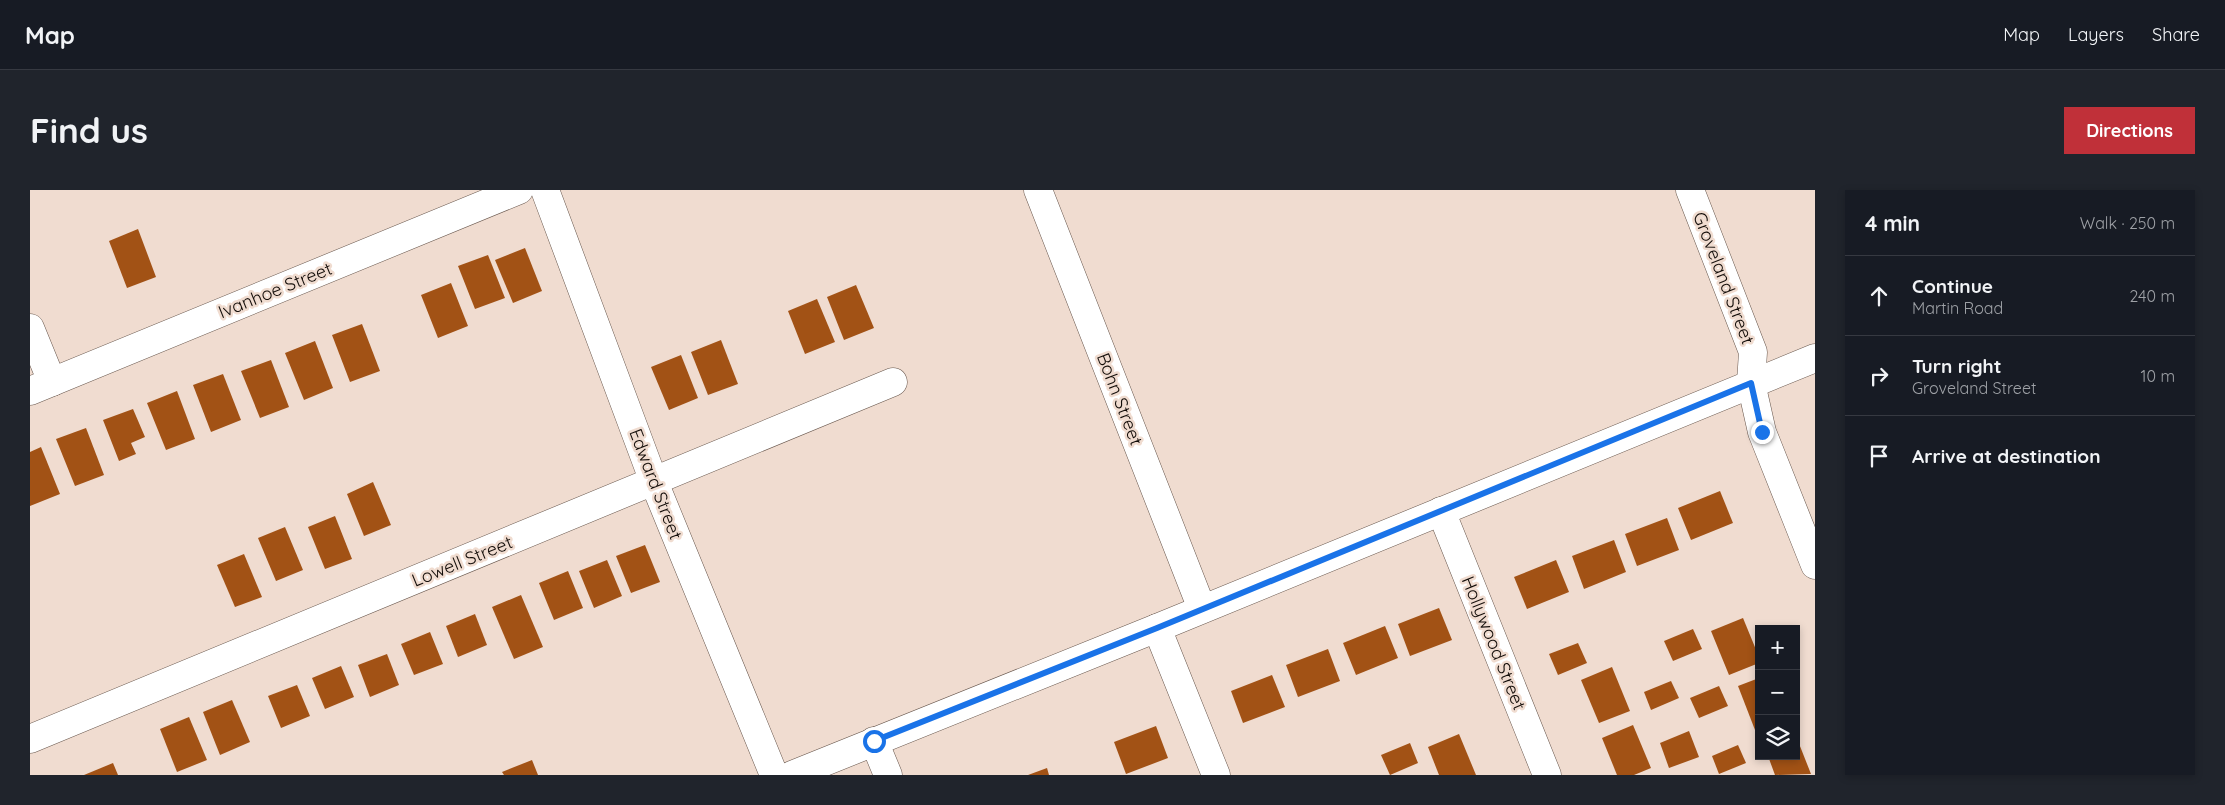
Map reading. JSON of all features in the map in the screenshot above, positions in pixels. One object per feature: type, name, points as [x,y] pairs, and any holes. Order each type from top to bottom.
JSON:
[{"type":"street","name":"Ivanhoe Street","points":[[41,386],[520,190]]},
{"type":"street","name":"Edward Street","points":[[545,190],[654,482],[774,775]]},
{"type":"street","name":"Bohn Street","points":[[1038,190],[1202,609]]},
{"type":"street","name":"Groveland Street","points":[[1690,190],[1753,352],[1751,383],[1762,432],[1815,565]]},
{"type":"street","points":[[30,328],[41,386]]},
{"type":"street","points":[[792,775],[1157,628],[1815,358]]},
{"type":"street","name":"Lowell Street","points":[[30,739],[893,382]]},
{"type":"street","name":"Hollywood Street","points":[[1441,511],[1547,775]]},
{"type":"street","points":[[1157,628],[1216,775]]},
{"type":"street","points":[[874,741],[888,775]]},
{"type":"building","points":[[138,229],[156,277],[127,288],[109,241]]},
{"type":"building","points":[[525,248],[542,291],[513,303],[495,260]]},
{"type":"building","points":[[488,255],[505,298],[475,309],[458,266]]},
{"type":"building","points":[[451,283],[468,326],[438,338],[421,295]]},
{"type":"building","points":[[856,285],[874,328],[844,340],[827,297]]},
{"type":"building","points":[[817,299],[835,342],[805,354],[788,311]]},
{"type":"building","points":[[362,324],[380,371],[350,382],[332,335]]},
{"type":"building","points":[[721,340],[738,384],[708,395],[691,352]]},
{"type":"building","points":[[315,341],[333,388],[304,400],[285,353]]},
{"type":"building","points":[[681,355],[698,398],[669,410],[651,367]]},
{"type":"building","points":[[271,360],[289,407],[260,418],[241,371]]},
{"type":"building","points":[[223,374],[241,420],[211,432],[193,385]]},
{"type":"building","points":[[177,391],[195,439],[166,450],[147,403]]},
{"type":"building","points":[[133,409],[145,437],[131,443],[136,454],[119,461],[103,420]]},
{"type":"building","points":[[86,428],[104,475],[75,486],[56,439]]},
{"type":"building","points":[[41,447],[60,494],[30,506],[30,452]]},
{"type":"building","points":[[373,482],[391,525],[364,536],[347,494]]},
{"type":"building","points":[[1720,491],[1733,523],[1691,540],[1678,508]]},
{"type":"building","points":[[335,516],[352,559],[325,569],[308,527]]},
{"type":"building","points":[[1667,518],[1679,550],[1637,566],[1625,534]]},
{"type":"building","points":[[285,527],[303,570],[276,581],[258,538]]},
{"type":"building","points":[[1614,540],[1626,572],[1584,589],[1572,556]]},
{"type":"building","points":[[645,545],[660,582],[631,593],[616,556]]},
{"type":"building","points":[[244,554],[262,597],[235,607],[217,565]]},
{"type":"building","points":[[607,560],[622,596],[594,608],[579,571]]},
{"type":"building","points":[[1556,560],[1569,592],[1527,609],[1514,577]]},
{"type":"building","points":[[568,571],[583,608],[554,620],[539,583]]},
{"type":"building","points":[[521,595],[543,647],[514,659],[492,607]]},
{"type":"building","points":[[1439,608],[1452,640],[1410,656],[1398,624]]},
{"type":"building","points":[[475,614],[487,645],[458,657],[446,626]]},
{"type":"building","points":[[1743,618],[1755,647],[1755,665],[1729,675],[1711,631]]},
{"type":"building","points":[[1385,626],[1398,658],[1356,675],[1343,643]]},
{"type":"building","points":[[1693,629],[1702,649],[1673,661],[1664,641]]},
{"type":"building","points":[[430,632],[443,664],[414,675],[401,644]]},
{"type":"building","points":[[1578,643],[1587,663],[1558,675],[1549,654]]},
{"type":"building","points":[[1328,649],[1340,681],[1298,697],[1286,665]]},
{"type":"building","points":[[387,654],[399,685],[370,697],[358,665]]},
{"type":"building","points":[[341,666],[354,697],[325,709],[312,678]]},
{"type":"building","points":[[1612,667],[1630,711],[1599,723],[1581,680]]},
{"type":"building","points":[[1272,675],[1285,707],[1243,723],[1231,691]]},
{"type":"building","points":[[1755,680],[1755,730],[1738,686]]},
{"type":"building","points":[[1671,681],[1679,698],[1651,710],[1644,692]]},
{"type":"building","points":[[297,685],[310,716],[281,728],[268,696]]},
{"type":"building","points":[[1719,686],[1728,706],[1699,718],[1690,698]]},
{"type":"building","points":[[232,700],[250,742],[220,755],[203,712]]},
{"type":"building","points":[[189,717],[207,760],[177,772],[160,729]]},
{"type":"building","points":[[1633,725],[1651,768],[1634,775],[1617,775],[1602,738]]},
{"type":"building","points":[[1156,726],[1168,758],[1126,774],[1114,742]]},
{"type":"building","points":[[1689,731],[1699,757],[1669,768],[1660,743]]},
{"type":"building","points":[[1459,734],[1476,775],[1439,775],[1428,747]]},
{"type":"building","points":[[1410,743],[1418,763],[1390,775],[1381,755]]},
{"type":"building","points":[[1738,745],[1746,763],[1719,774],[1712,756]]},
{"type":"building","points":[[1800,746],[1811,774],[1775,775],[1769,760],[1800,760]]},
{"type":"building","points":[[532,760],[538,775],[504,775],[502,772]]},
{"type":"building","points":[[113,763],[118,775],[84,775]]},
{"type":"building","points":[[1047,768],[1049,775],[1028,775]]},
{"type":"route","points":[[874,741],[1157,628],[1751,383],[1762,432]]}]
